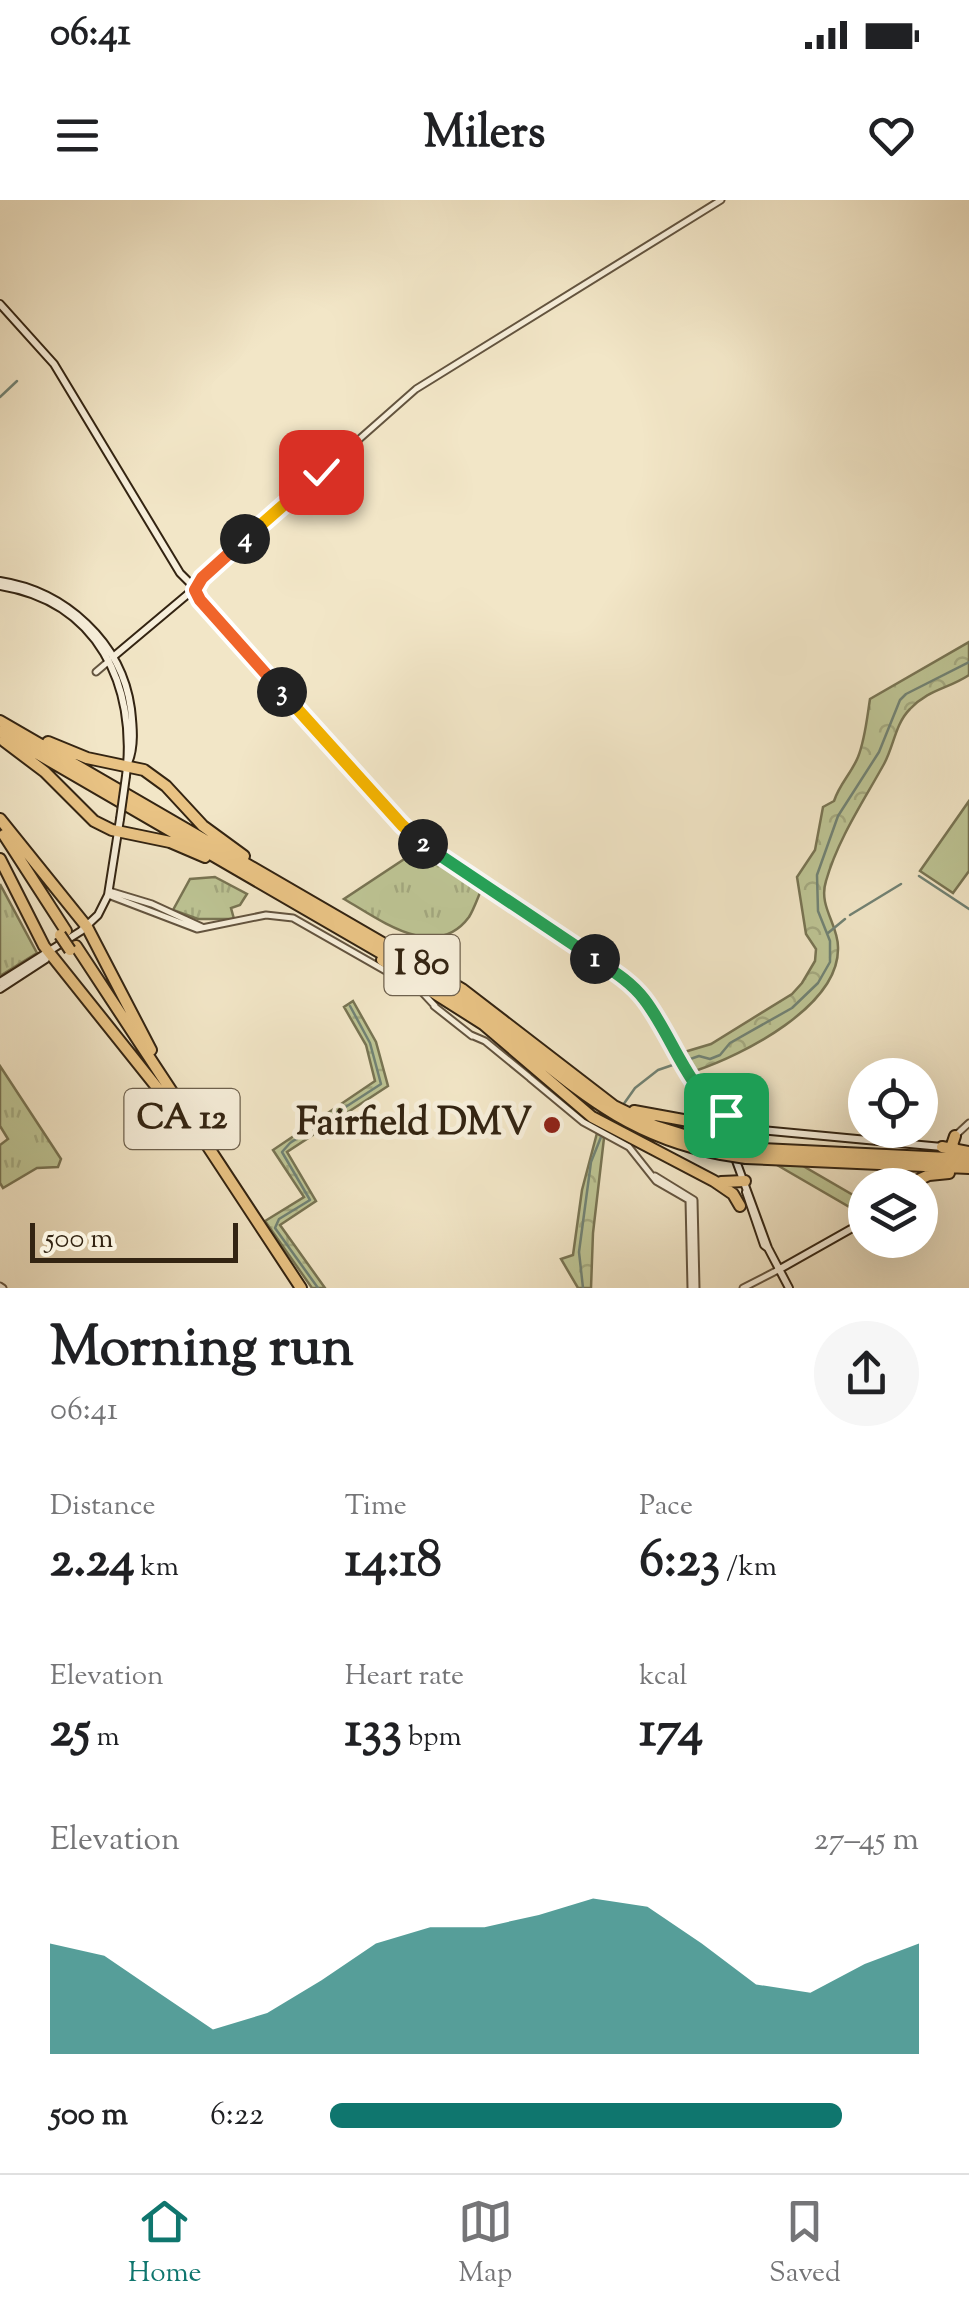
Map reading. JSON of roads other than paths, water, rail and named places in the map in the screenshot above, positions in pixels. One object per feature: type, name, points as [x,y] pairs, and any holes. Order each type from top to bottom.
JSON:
[{"type":"highway","points":[[0,719],[77,754],[128,756],[159,780],[203,826],[256,864],[266,876]]},
{"type":"highway","name":"I 80","points":[[0,719],[462,989],[566,1070],[610,1117],[743,1153],[969,1171]]},
{"type":"highway","points":[[0,735],[46,772],[85,815],[104,827],[119,825],[170,842],[236,874],[246,875]]},
{"type":"highway","name":"I 80","points":[[0,735],[470,1006],[610,1117],[661,1138],[721,1154],[969,1156]]},
{"type":"highway","points":[[0,819],[87,927],[177,1100]]},
{"type":"highway","name":"CA 12","points":[[0,829],[63,933]]},
{"type":"highway","name":"CA 12","points":[[0,843],[301,1288]]},
{"type":"highway","points":[[0,858],[49,952],[179,1114]]},
{"type":"highway","points":[[315,915],[324,925],[470,1015],[610,1117],[733,1194],[740,1206]]},
{"type":"highway","name":"CA 12","points":[[73,948],[293,1288]]},
{"type":"highway","points":[[451,1002],[455,1009],[452,1022]]},
{"type":"highway","points":[[452,1022],[462,1014],[470,1015]]},
{"type":"highway","points":[[610,1117],[658,1117],[716,1126]]},
{"type":"highway","points":[[956,1136],[952,1144],[956,1150]]},
{"type":"highway","points":[[942,1147],[969,1156]]},
{"type":"highway","points":[[938,1174],[969,1171]]},
{"type":"highway","points":[[714,1181],[744,1181]]},
{"type":"main road","points":[[0,304],[54,364],[190,589],[410,834],[626,980],[650,1006],[701,1090],[716,1126],[738,1162],[768,1248],[789,1288]]},
{"type":"main road","points":[[0,583],[38,596],[70,615],[111,659],[126,710],[128,756],[109,893],[98,915],[49,952],[46,959],[0,986]]},
{"type":"main road","points":[[111,659],[190,589]]},
{"type":"main road","points":[[701,1090],[716,1108],[754,1130]]},
{"type":"main road","points":[[716,1126],[942,1147]]},
{"type":"main road","points":[[778,1270],[848,1231]]},
{"type":"street","points":[[190,589],[416,389],[721,200]]},
{"type":"street","points":[[96,672],[111,659]]},
{"type":"street","points":[[109,893],[180,924],[202,927],[266,914],[293,918],[418,990],[452,1022],[582,1120],[610,1117],[629,1147],[655,1176],[691,1199],[694,1288]]},
{"type":"street","points":[[942,1147],[969,1123]]},
{"type":"street","points":[[743,1288],[778,1270]]},
{"type":"waterway","points":[[0,397],[17,381]]},
{"type":"waterway","points":[[623,1105],[635,1088],[658,1070],[699,1056],[710,1059],[720,1055],[730,1043],[792,1008],[818,983],[830,962],[830,941],[818,911],[817,875],[838,816],[879,752],[900,700],[969,662]]},
{"type":"waterway","points":[[919,876],[969,909]]},
{"type":"waterway","points":[[850,915],[901,884]]},
{"type":"waterway","points":[[828,933],[845,919]]},
{"type":"waterway","points":[[318,1288],[275,1228],[279,1219],[310,1200],[282,1152],[381,1084],[370,1043],[350,1006]]},
{"type":"waterway","points":[[583,1288],[579,1252],[591,1162],[605,1127]]},
{"type":"place","name":"Fairfield DMV","points":[[552,1125]]}]
